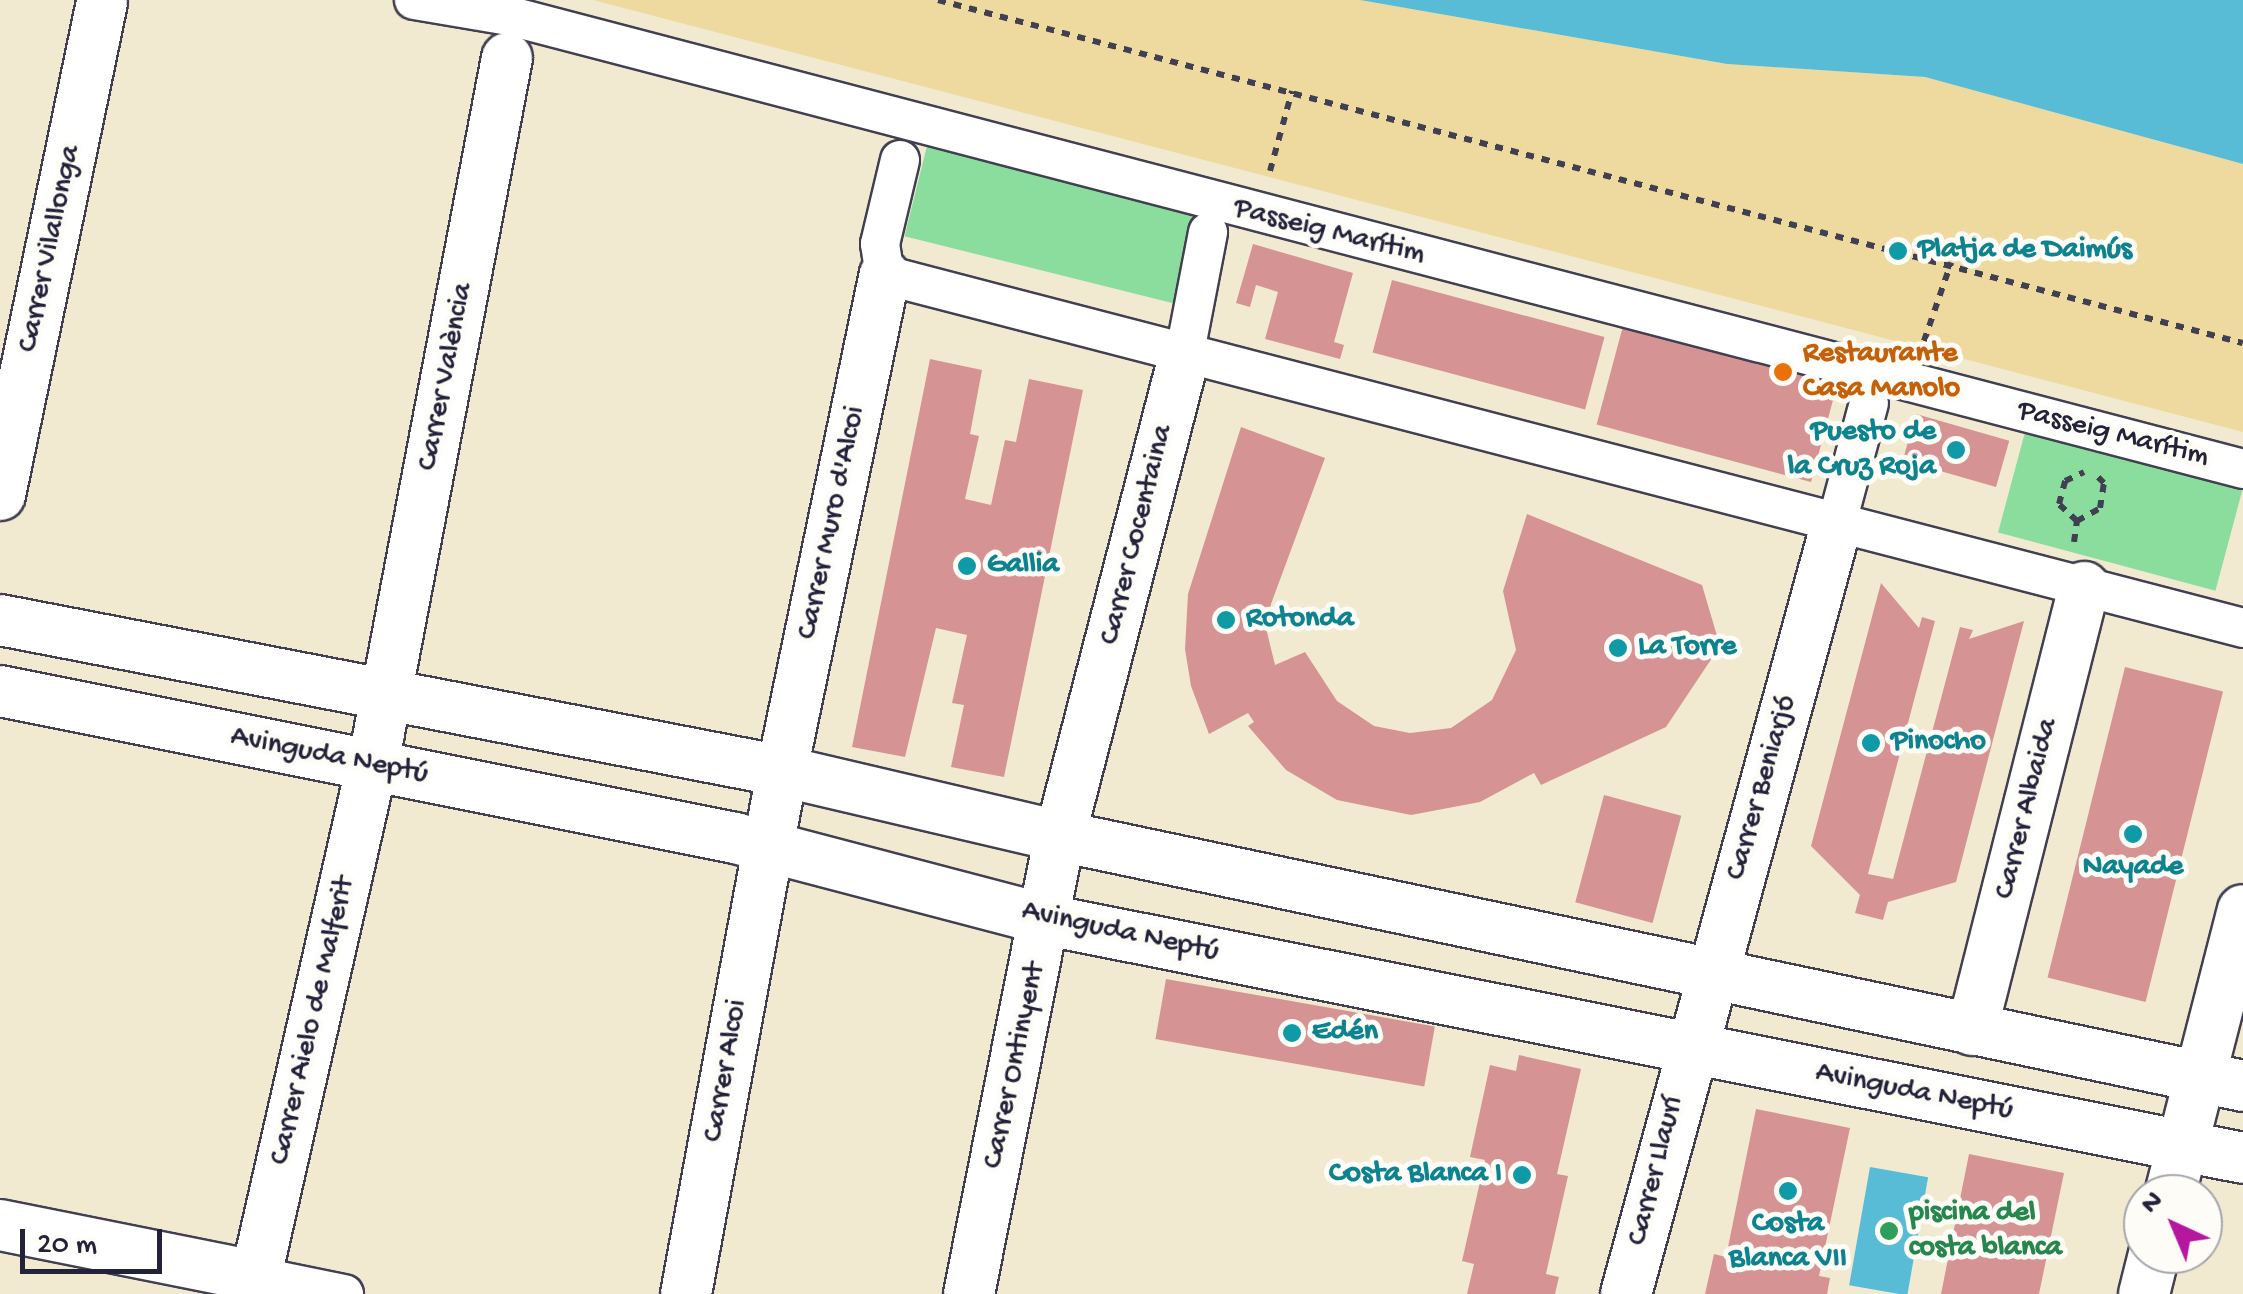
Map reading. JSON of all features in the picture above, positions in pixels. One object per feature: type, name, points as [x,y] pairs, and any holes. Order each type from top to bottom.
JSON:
[{"type":"street","name":"Passeig Marítim","points":[[414,0],[510,16],[2243,469]]},
{"type":"street","name":"Carrer Vilallonga","points":[[0,495],[102,2]]},
{"type":"street","name":"Carrer València","points":[[372,766],[507,58]]},
{"type":"street","points":[[900,160],[880,244],[885,275],[1836,526],[2243,628]]},
{"type":"street","name":"Carrer Cocentaina","points":[[1060,836],[1185,352],[1208,232]]},
{"type":"street","name":"Carrer Muro d'Alcoi","points":[[771,848],[782,771],[885,275]]},
{"type":"street","points":[[1836,526],[1870,403]]},
{"type":"street","name":"Carrer Beniarjó","points":[[1688,1049],[1836,526]]},
{"type":"street","name":"Carrer Albaida","points":[[1972,1030],[2084,587]]},
{"type":"street","points":[[0,620],[782,771],[1060,836],[1709,976],[2222,1081]]},
{"type":"street","name":"Avinguda Neptú","points":[[0,692],[771,848],[1046,920],[2243,1158]]},
{"type":"street","name":"Carrer Aielo de Malferit","points":[[256,1276],[372,766]]},
{"type":"street","name":"Carrer Ontinyent","points":[[969,1294],[1060,836]]},
{"type":"street","name":"Carrer Alcoi","points":[[686,1294],[771,848]]},
{"type":"street","points":[[2175,1174],[2181,1146],[2222,1081],[2243,910]]},
{"type":"street","name":"Carrer Llaurí","points":[[1626,1294],[1688,1049]]},
{"type":"street","points":[[0,1224],[344,1294]]},
{"type":"path","points":[[938,0],[1951,263],[2243,343]]},
{"type":"path","points":[[1270,172],[1292,92]]},
{"type":"path","points":[[1926,342],[1951,263]]},
{"type":"path","points":[[2090,470],[2104,483],[2100,508],[2077,521],[2059,504],[2066,481],[2090,470]]},
{"type":"path","points":[[2077,521],[2073,547],[2084,587]]},
{"type":"green space","points":[[927,146],[1198,213],[1175,304],[905,236]]},
{"type":"green space","points":[[2025,432],[2242,490],[2215,591],[1998,532]]},
{"type":"sand","name":"Platja de Daimús","points":[[593,0],[1360,0],[1727,64],[1925,77],[2243,164],[2243,432]]},
{"type":"water","points":[[1360,0],[2243,0],[2243,164],[1925,77],[1727,64]]},
{"type":"water","name":"piscina del costa blanca","points":[[1870,1167],[1928,1177],[1908,1294],[1849,1285]]},
{"type":"building","points":[[1253,244],[1353,273],[1334,342],[1344,345],[1340,359],[1265,339],[1278,292],[1256,285],[1250,307],[1236,303]]},
{"type":"building","points":[[1392,280],[1605,337],[1585,409],[1373,352]]},
{"type":"building","points":[[1623,326],[1837,383],[1811,482],[1597,425]]},
{"type":"building","name":"Gallia","points":[[930,359],[982,370],[970,434],[979,436],[965,499],[991,505],[1005,440],[1016,442],[1029,379],[1083,390],[1004,777],[951,767],[964,705],[952,703],[967,635],[936,628],[905,757],[852,747]]},
{"type":"building","name":"Puesto de la Cruz Roja","points":[[1916,414],[2009,441],[1996,487],[1903,460]]},
{"type":"building","points":[[1241,427],[1325,458],[1271,604],[1266,628],[1275,665],[1305,652],[1337,701],[1374,726],[1410,733],[1451,728],[1492,700],[1516,650],[1503,591],[1527,514],[1702,585],[1720,646],[1666,727],[1541,785],[1534,773],[1480,802],[1411,815],[1337,800],[1286,770],[1248,726],[1254,722],[1248,713],[1209,734],[1191,686],[1185,649],[1188,594]]},
{"type":"building","name":"Pinocho","points":[[1881,583],[1919,628],[1922,617],[1935,621],[1868,874],[1893,879],[1960,627],[1973,630],[1969,639],[2024,621],[1956,882],[1888,902],[1883,920],[1855,913],[1860,895],[1811,846]]},
{"type":"building","name":"Nayade","points":[[2125,667],[2223,691],[2146,1002],[2048,977]]},
{"type":"building","points":[[1604,795],[1681,816],[1653,923],[1575,902]]},
{"type":"building","name":"Edén","points":[[1166,979],[1435,1026],[1424,1086],[1155,1039]]},
{"type":"building","name":"Costa Blanca I","points":[[1519,1055],[1581,1069],[1557,1174],[1568,1176],[1546,1274],[1559,1277],[1555,1294],[1467,1294],[1474,1264],[1462,1261],[1485,1160],[1470,1157],[1490,1065],[1516,1071]]},
{"type":"building","name":"Costa Blanca VII","points":[[1756,1109],[1850,1128],[1819,1276],[1830,1278],[1827,1294],[1705,1294],[1714,1254],[1726,1257]]},
{"type":"building","points":[[1969,1154],[2064,1173],[2039,1294],[1941,1294]]},
{"type":"place","name":"Platja de Daimús","points":[[1898,251]]},
{"type":"place","name":"Restaurante Casa Manolo","points":[[1783,372]]},
{"type":"place","name":"Puesto de la Cruz Roja","points":[[1956,450]]},
{"type":"place","name":"Gallia","points":[[967,566]]},
{"type":"place","name":"Rotonda","points":[[1226,620]]},
{"type":"place","name":"La Torre","points":[[1618,648]]},
{"type":"place","name":"Pinocho","points":[[1871,743]]},
{"type":"place","name":"Nayade","points":[[2133,834]]},
{"type":"place","name":"Edén","points":[[1292,1033]]},
{"type":"place","name":"Costa Blanca I","points":[[1522,1175]]},
{"type":"place","name":"Costa Blanca VII","points":[[1788,1191]]},
{"type":"place","name":"piscina del costa blanca","points":[[1889,1231]]}]
